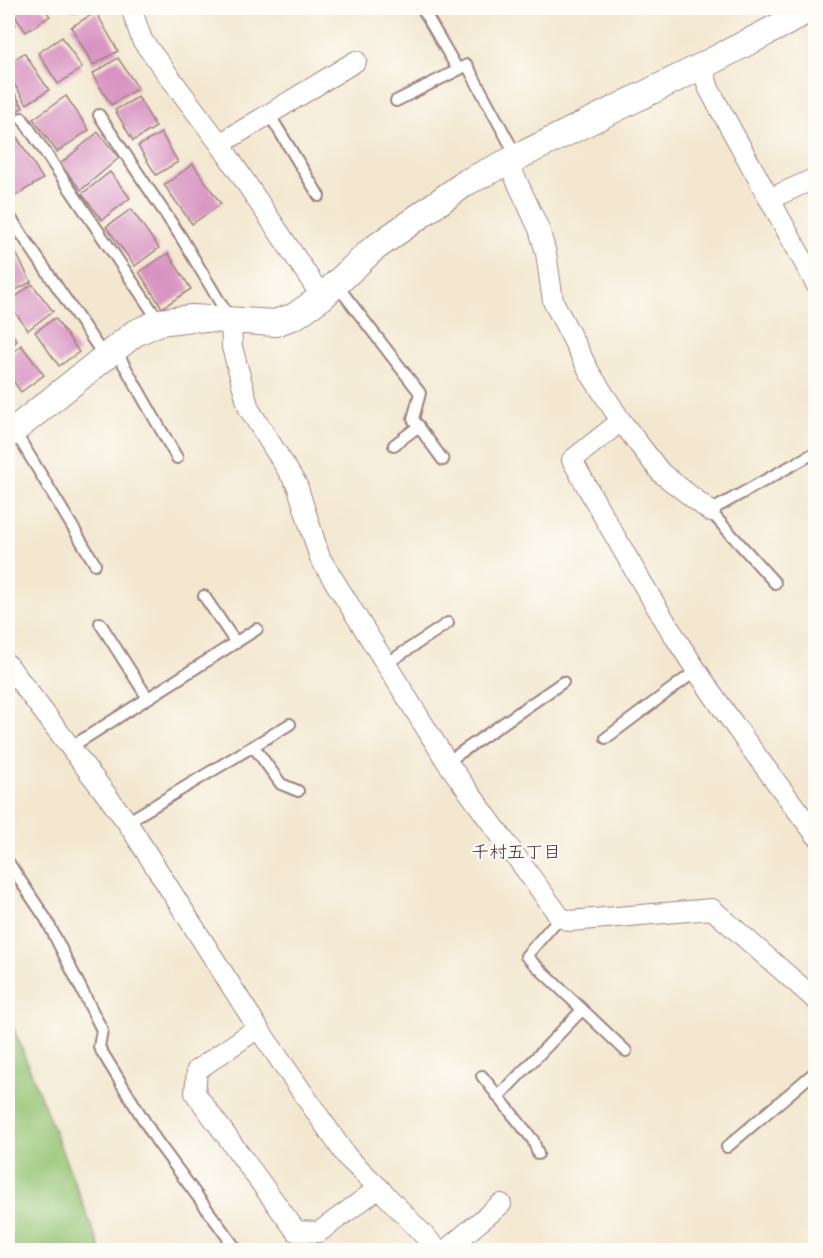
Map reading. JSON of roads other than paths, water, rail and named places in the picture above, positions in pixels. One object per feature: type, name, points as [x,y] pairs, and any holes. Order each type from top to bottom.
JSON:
[{"type":"street","points":[[131,8],[142,40],[329,290]]},
{"type":"street","points":[[11,433],[135,333],[160,322],[192,318],[276,323],[295,316],[329,290],[372,250],[467,182],[702,66],[810,8]]},
{"type":"street","points":[[220,144],[356,61]]},
{"type":"street","points":[[702,66],[709,89],[816,284]]},
{"type":"street","points":[[512,160],[546,253],[553,301],[590,373],[621,421],[661,473],[710,511]]},
{"type":"street","points":[[770,198],[816,178]]},
{"type":"street","points":[[231,321],[232,347],[249,409],[297,485],[320,558],[447,762],[560,916],[570,921],[712,909],[816,1000]]},
{"type":"street","points":[[621,421],[572,460],[616,540],[697,670],[748,745],[816,835]]},
{"type":"street","points":[[8,665],[127,822],[258,1028],[347,1158],[379,1188],[438,1251]]},
{"type":"street","points":[[258,1028],[197,1070],[195,1093],[296,1231],[319,1232],[379,1188]]},
{"type":"street","points":[[446,1251],[501,1204]]},
{"type":"lane","points":[[422,8],[458,70]]},
{"type":"lane","points":[[396,101],[467,65],[512,160]]},
{"type":"lane","points":[[269,114],[320,196]]},
{"type":"lane","points":[[99,115],[181,237],[231,321]]},
{"type":"lane","points":[[22,118],[160,322]]},
{"type":"lane","points":[[8,214],[110,353],[177,458]]},
{"type":"lane","points":[[329,290],[420,393],[413,418],[443,460]]},
{"type":"lane","points":[[394,445],[418,426]]},
{"type":"lane","points":[[11,433],[95,564]]},
{"type":"lane","points":[[775,583],[710,511],[816,452]]},
{"type":"lane","points":[[204,596],[236,643]]},
{"type":"lane","points":[[100,623],[147,698]]},
{"type":"lane","points":[[386,664],[448,623]]},
{"type":"lane","points":[[71,747],[257,629]]},
{"type":"lane","points":[[606,738],[697,670]]},
{"type":"lane","points":[[447,762],[563,682]]},
{"type":"lane","points":[[127,822],[290,724]]},
{"type":"lane","points":[[254,747],[281,784],[298,791]]},
{"type":"lane","points":[[8,862],[46,919],[102,1030],[99,1047],[156,1140],[237,1251]]},
{"type":"lane","points":[[560,916],[526,956],[626,1051]]},
{"type":"lane","points":[[498,1096],[582,1010]]},
{"type":"lane","points":[[727,1147],[816,1071]]},
{"type":"lane","points":[[482,1076],[533,1140],[538,1154]]},
{"type":"district","name":"千村五丁目","points":[[516,852]]}]
